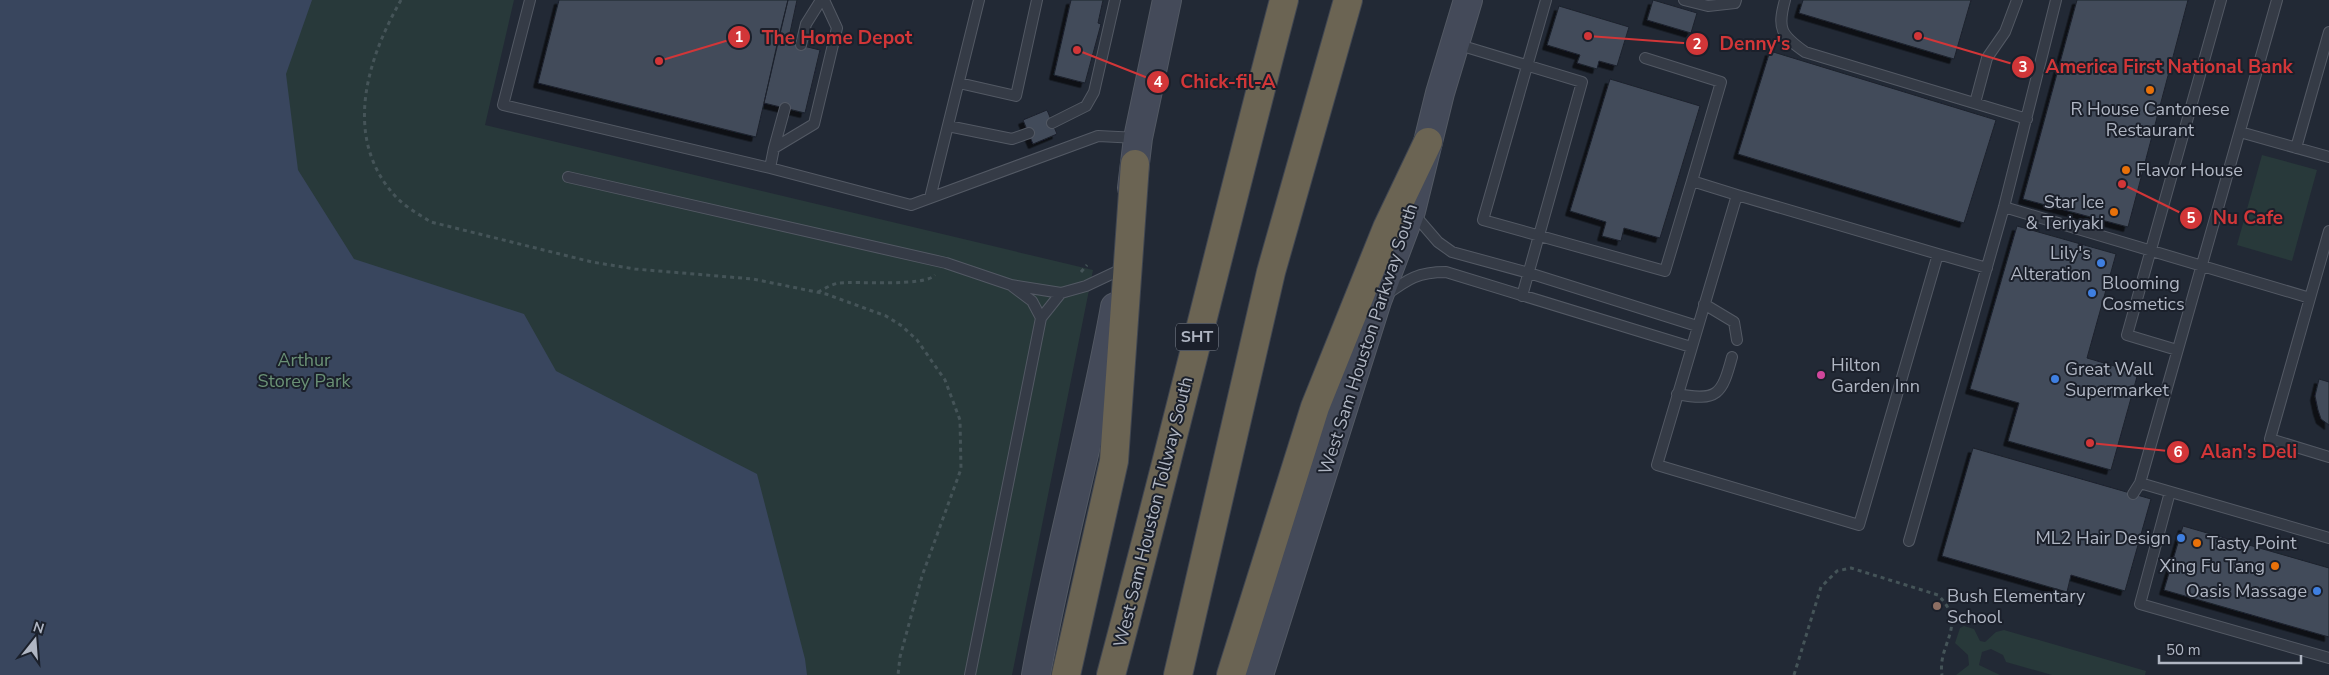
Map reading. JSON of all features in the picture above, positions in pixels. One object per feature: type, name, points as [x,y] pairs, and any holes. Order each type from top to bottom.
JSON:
[{"type":"highway","name":"West Sam Houston Tollway South","points":[[1111,675],[1152,524],[1218,249],[1284,0]]},
{"type":"highway","points":[[1178,675],[1271,272],[1348,0]]},
{"type":"highway","points":[[1231,675],[1315,406],[1387,228],[1428,142]]},
{"type":"highway","points":[[1066,675],[1114,461],[1137,151]]},
{"type":"main road","points":[[1036,675],[1050,600],[1101,387],[1122,269],[1137,151],[1167,0]]},
{"type":"main road","name":"West Sam Houston Parkway South","points":[[1259,675],[1377,301],[1412,211],[1428,142],[1468,0]]},
{"type":"lane","points":[[530,0],[503,105],[770,168],[911,205],[1098,136],[1137,151]]},
{"type":"lane","points":[[774,148],[814,124],[837,28],[822,0],[806,24],[800,45]]},
{"type":"lane","points":[[930,198],[979,0]]},
{"type":"lane","points":[[958,83],[1016,96],[1037,0]]},
{"type":"lane","points":[[1052,123],[1086,106],[1094,92],[1115,0]]},
{"type":"lane","points":[[1546,0],[1483,220],[1665,271],[1721,82],[1645,58]]},
{"type":"lane","points":[[1684,0],[1708,6],[1735,3],[1736,0]]},
{"type":"lane","points":[[1785,0],[1780,17],[1781,28],[1786,38],[1805,52],[2026,119]]},
{"type":"lane","points":[[1975,103],[1987,58],[2005,32],[2017,0]]},
{"type":"lane","points":[[1909,541],[2004,207],[2056,0]]},
{"type":"lane","points":[[2178,350],[2127,335],[2221,0]]},
{"type":"lane","points":[[2134,494],[2140,483],[2277,0]]},
{"type":"lane","points":[[2296,148],[2329,32]]},
{"type":"lane","points":[[1455,44],[1582,82],[1522,296]]},
{"type":"lane","points":[[770,168],[784,108]]},
{"type":"lane","points":[[948,126],[1012,139],[1029,133]]},
{"type":"lane","points":[[2240,132],[2329,157]]},
{"type":"lane","points":[[568,177],[946,263],[1011,285],[1061,293],[1086,286],[1122,269]]},
{"type":"lane","points":[[1692,181],[1987,268]]},
{"type":"lane","points":[[1737,195],[1656,465],[1859,525],[1938,254]]},
{"type":"lane","points":[[2004,207],[2310,298]]},
{"type":"lane","points":[[1412,211],[1438,242],[1452,252],[1529,273],[1698,326]]},
{"type":"lane","points":[[2329,231],[2270,439],[2329,456]]},
{"type":"lane","points":[[1377,301],[1411,278],[1428,272],[1446,272],[1691,347]]},
{"type":"lane","points":[[1011,285],[1032,302],[1041,318]]},
{"type":"lane","points":[[970,675],[1041,318],[1061,293]]},
{"type":"lane","points":[[1704,304],[1734,322],[1737,340]]},
{"type":"lane","points":[[1677,394],[1697,398],[1715,394],[1725,384],[1732,357]]},
{"type":"lane","points":[[2140,483],[2329,538]]},
{"type":"lane","points":[[2170,492],[2140,604],[2329,658]]},
{"type":"path","points":[[401,0],[374,53],[368,80],[366,134],[370,155],[377,170],[398,199],[414,212],[431,222],[592,262],[753,279],[817,292],[866,307],[886,316],[902,326],[933,360],[945,380],[960,420],[961,469],[922,576],[902,649],[898,675]]},
{"type":"path","points":[[817,292],[837,283],[917,281],[932,278],[946,263]]},
{"type":"path","points":[[1794,675],[1821,587],[1837,571],[1851,568],[1938,595],[1948,605],[1952,622],[1942,675]]},
{"type":"green space","name":"Arthur Storey Park","points":[[0,0],[514,0],[485,125],[1093,270],[1012,675],[0,675]]},
{"type":"green space","points":[[2262,155],[2317,170],[2292,261],[2237,245]]},
{"type":"green space","points":[[1964,626],[1974,629],[1980,641],[1985,642],[1996,632],[2004,630],[2146,671],[2145,675],[2052,675],[2006,662],[2003,655],[1991,649],[1982,652],[1979,665],[2000,675],[1956,675],[1969,665],[1968,655],[1955,643],[1960,628]]},
{"type":"water","points":[[0,0],[312,0],[286,74],[298,170],[354,259],[524,314],[556,371],[757,474],[805,659],[807,675],[0,675]]},
{"type":"building","points":[[559,0],[788,0],[756,137],[538,83]]},
{"type":"building","points":[[788,0],[797,0],[788,42],[778,40]]},
{"type":"building","points":[[1071,0],[1103,0],[1098,23],[1101,24],[1085,83],[1054,75]]},
{"type":"building","points":[[1653,0],[1697,13],[1691,33],[1647,20]]},
{"type":"building","points":[[1803,0],[1971,0],[1954,59],[1799,13]]},
{"type":"building","points":[[2077,0],[2188,0],[2128,227],[2023,199]]},
{"type":"building","points":[[1559,6],[1629,27],[1617,66],[1599,61],[1597,69],[1577,63],[1580,55],[1547,45]]},
{"type":"building","points":[[778,40],[820,50],[805,113],[764,103]]},
{"type":"building","points":[[1770,51],[1996,120],[1964,223],[1738,154]]},
{"type":"building","points":[[1610,79],[1700,106],[1660,238],[1624,228],[1621,241],[1602,236],[1606,222],[1570,211]]},
{"type":"building","points":[[1047,110],[1057,134],[1033,144],[1023,120]]},
{"type":"building","points":[[2017,226],[2116,254],[2087,358],[2138,373],[2111,470],[2008,441],[2019,403],[1970,389]]},
{"type":"building","points":[[2319,379],[2329,382],[2329,425],[2321,419],[2318,410],[2315,396]]},
{"type":"building","points":[[1973,448],[2151,499],[2125,591],[2071,575],[2067,592],[1942,556]]},
{"type":"building","points":[[2183,526],[2329,568],[2329,637],[2164,590]]},
{"type":"place","name":"Denny's","points":[[1588,36]]},
{"type":"place","name":"America First National Bank","points":[[1918,36]]},
{"type":"place","name":"Chick-fil-A","points":[[1077,50]]},
{"type":"place","name":"The Home Depot","points":[[659,61]]},
{"type":"place","name":"R House Cantonese Restaurant","points":[[2150,90]]},
{"type":"place","name":"Flavor House","points":[[2126,170]]},
{"type":"place","name":"Nu Cafe","points":[[2122,184]]},
{"type":"place","name":"Star Ice & Teriyaki","points":[[2114,212]]},
{"type":"place","name":"Lily's Alteration","points":[[2101,263]]},
{"type":"place","name":"Blooming Cosmetics","points":[[2092,293]]},
{"type":"place","name":"Hilton Garden Inn","points":[[1821,375]]},
{"type":"place","name":"Great Wall Supermarket","points":[[2055,379]]},
{"type":"place","name":"Alan's Deli","points":[[2090,443]]},
{"type":"place","name":"ML2 Hair Design","points":[[2181,538]]},
{"type":"place","name":"Tasty Point","points":[[2197,543]]},
{"type":"place","name":"Xing Fu Tang","points":[[2275,566]]},
{"type":"place","name":"Oasis Massage","points":[[2317,591]]},
{"type":"place","name":"Bush Elementary School","points":[[1937,606]]}]
